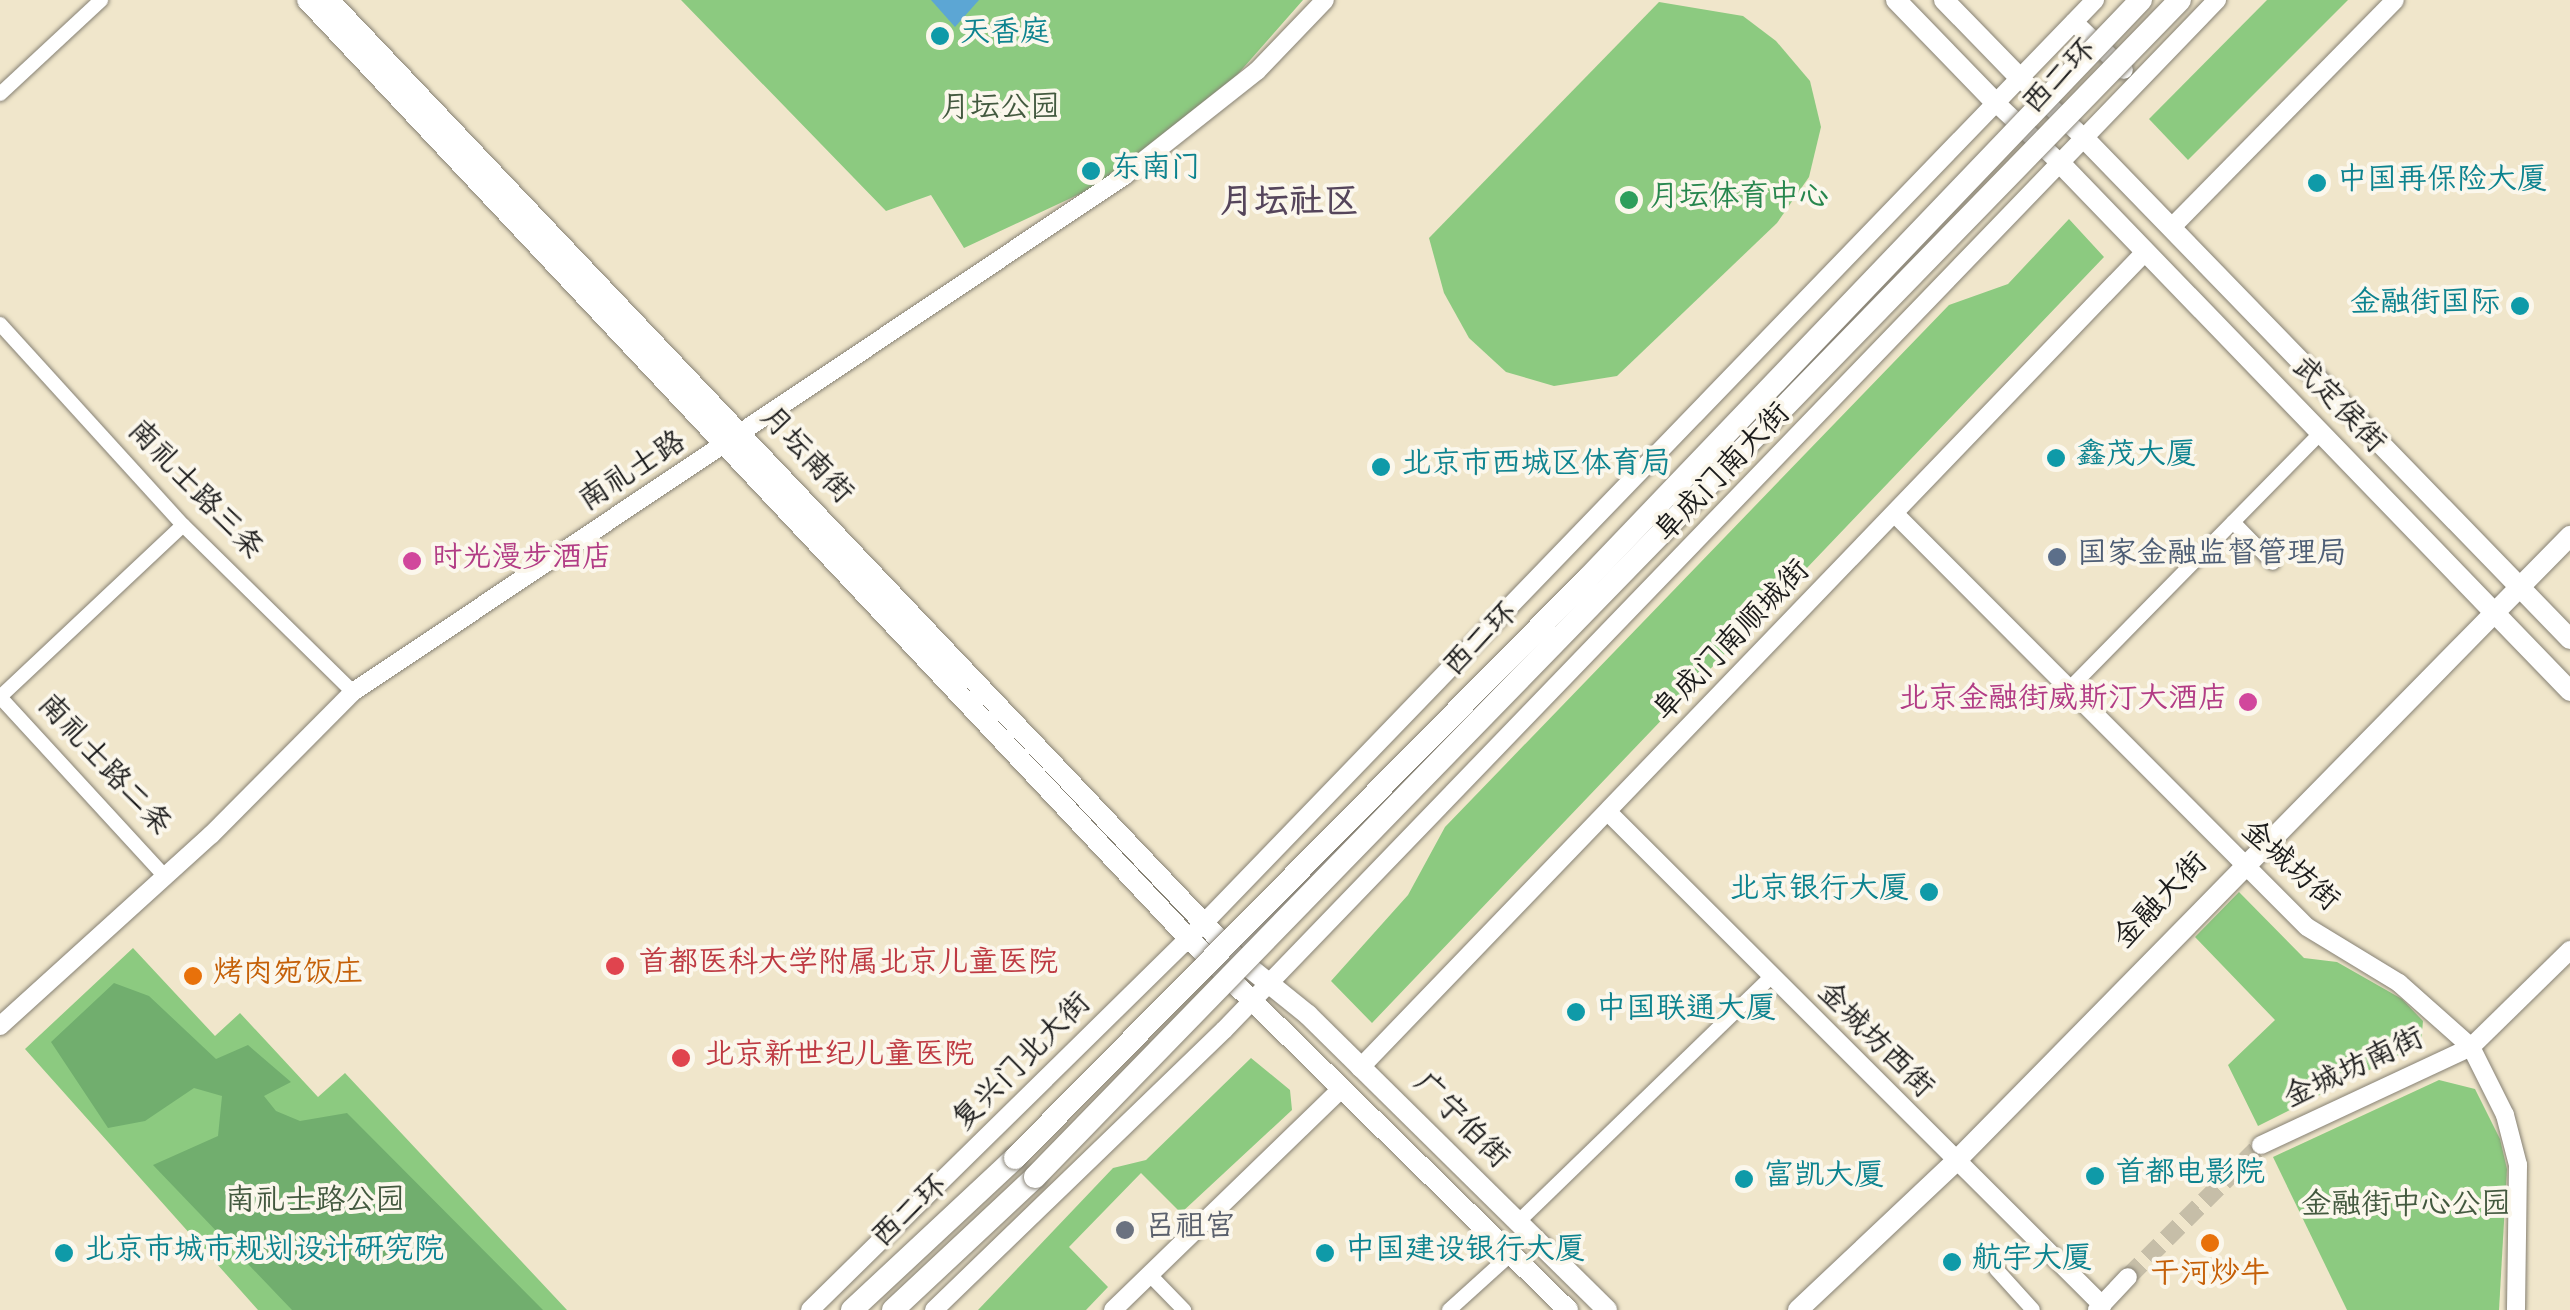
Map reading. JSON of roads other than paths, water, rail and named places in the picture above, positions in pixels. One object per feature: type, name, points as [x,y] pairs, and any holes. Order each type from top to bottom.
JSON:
[{"type":"highway","name":"西二环","points":[[852,1310],[1015,1158],[1588,578],[2141,0]]},
{"type":"highway","name":"西二环","points":[[893,1310],[1035,1177],[2180,0]]},
{"type":"main road","name":"月坛南街","points":[[308,0],[1204,923],[1228,963]]},
{"type":"main road","name":"月坛南街","points":[[330,0],[1188,938],[1228,963]]},
{"type":"main road","points":[[1896,0],[1995,102]]},
{"type":"main road","points":[[1944,0],[2019,76]]},
{"type":"main road","name":"武定侯街","points":[[2084,138],[2174,225],[2570,639]]},
{"type":"main road","name":"武定侯街","points":[[2060,163],[2570,691]]},
{"type":"main road","name":"金融大街","points":[[1798,1310],[1959,1166],[2242,866],[2570,536]]},
{"type":"main road","name":"广宁伯街","points":[[1228,963],[1266,981],[1607,1310]]},
{"type":"main road","name":"广宁伯街","points":[[1228,963],[1250,1002],[1568,1310]]},
{"type":"main road","points":[[1815,1310],[1959,1166]]},
{"type":"street","points":[[0,94],[101,0]]},
{"type":"street","name":"南礼士路","points":[[0,1026],[162,874],[210,835],[353,692],[443,627],[735,440],[1203,119],[1325,0]]},
{"type":"street","name":"阜成门南大街","points":[[1188,938],[1298,828],[1588,518],[1741,369],[2095,0]]},
{"type":"street","name":"阜成门南大街","points":[[1250,1002],[1266,981],[2217,0]]},
{"type":"street","points":[[2174,225],[2395,0]]},
{"type":"street","points":[[2074,22],[2136,82]]},
{"type":"street","points":[[2019,76],[2084,138]]},
{"type":"street","points":[[1995,102],[2060,163]]},
{"type":"street","name":"阜成门南顺城街","points":[[1360,1068],[1610,813],[2144,253]]},
{"type":"street","name":"南礼士路三条","points":[[0,324],[183,525],[353,692]]},
{"type":"street","points":[[2069,689],[2320,434]]},
{"type":"street","name":"金城坊街","points":[[1895,514],[2307,927],[2399,984],[2471,1047],[2505,1115],[2518,1165],[2516,1310]]},
{"type":"street","points":[[2234,522],[2273,564]]},
{"type":"street","points":[[0,697],[183,525]]},
{"type":"street","name":"南礼士路二条","points":[[0,697],[162,874]]},
{"type":"street","name":"金城坊西街","points":[[1610,813],[2100,1307]]},
{"type":"street","points":[[1298,828],[1357,888]]},
{"type":"street","points":[[1228,963],[1328,858]]},
{"type":"street","name":"复兴门北大街","points":[[810,1310],[1188,938]]},
{"type":"street","name":"金城坊南街","points":[[2261,1145],[2471,1047],[2570,950]]},
{"type":"street","points":[[1517,1223],[1770,978]]},
{"type":"street","points":[[934,1310],[1250,1002]]},
{"type":"street","points":[[1113,1310],[1342,1088]]},
{"type":"street","points":[[1449,1310],[1511,1254]]},
{"type":"street","points":[[1996,1269],[2032,1310]]},
{"type":"street","points":[[1150,1275],[1184,1310]]},
{"type":"street","points":[[2100,1307],[2128,1277]]},
{"type":"water","points":[[931,0],[979,0],[955,27]]},
{"type":"tunnel","points":[[2128,1277],[2261,1145]]},
{"type":"place","name":"天香庭","points":[[940,36]]},
{"type":"place","name":"东南门","points":[[1091,171]]},
{"type":"place","name":"中国再保险大厦","points":[[2317,183]]},
{"type":"place","name":"月坛体育中心","points":[[1629,200]]},
{"type":"place","name":"金融街国际","points":[[2520,306]]},
{"type":"place","name":"鑫茂大厦","points":[[2056,458]]},
{"type":"place","name":"北京市西城区体育局","points":[[1381,467]]},
{"type":"place","name":"国家金融监督管理局","points":[[2057,557]]},
{"type":"place","name":"时光漫步酒店","points":[[412,561]]},
{"type":"place","name":"北京金融街威斯汀大酒店","points":[[2248,702]]},
{"type":"place","name":"北京银行大厦","points":[[1929,892]]},
{"type":"place","name":"首都医科大学附属北京儿童医院","points":[[615,966]]},
{"type":"place","name":"烤肉宛饭庄","points":[[193,976]]},
{"type":"place","name":"中国联通大厦","points":[[1576,1012]]},
{"type":"place","name":"北京新世纪儿童医院","points":[[681,1058]]},
{"type":"place","name":"首都电影院","points":[[2095,1176]]},
{"type":"place","name":"富凯大厦","points":[[1744,1179]]},
{"type":"place","name":"吕祖宫","points":[[1125,1230]]},
{"type":"place","name":"干河炒牛","points":[[2210,1243]]},
{"type":"place","name":"北京市城市规划设计研究院","points":[[64,1253]]},
{"type":"place","name":"中国建设银行大厦","points":[[1325,1253]]},
{"type":"place","name":"航宇大厦","points":[[1952,1262]]},
{"type":"district","name":"月坛社区","points":[[1289,206]]},
{"type":"park label","name":"月坛公园","points":[[1000,111]]},
{"type":"park label","name":"南礼士路公园","points":[[315,1204]]},
{"type":"park label","name":"金融街中心公园","points":[[2406,1208]]}]
